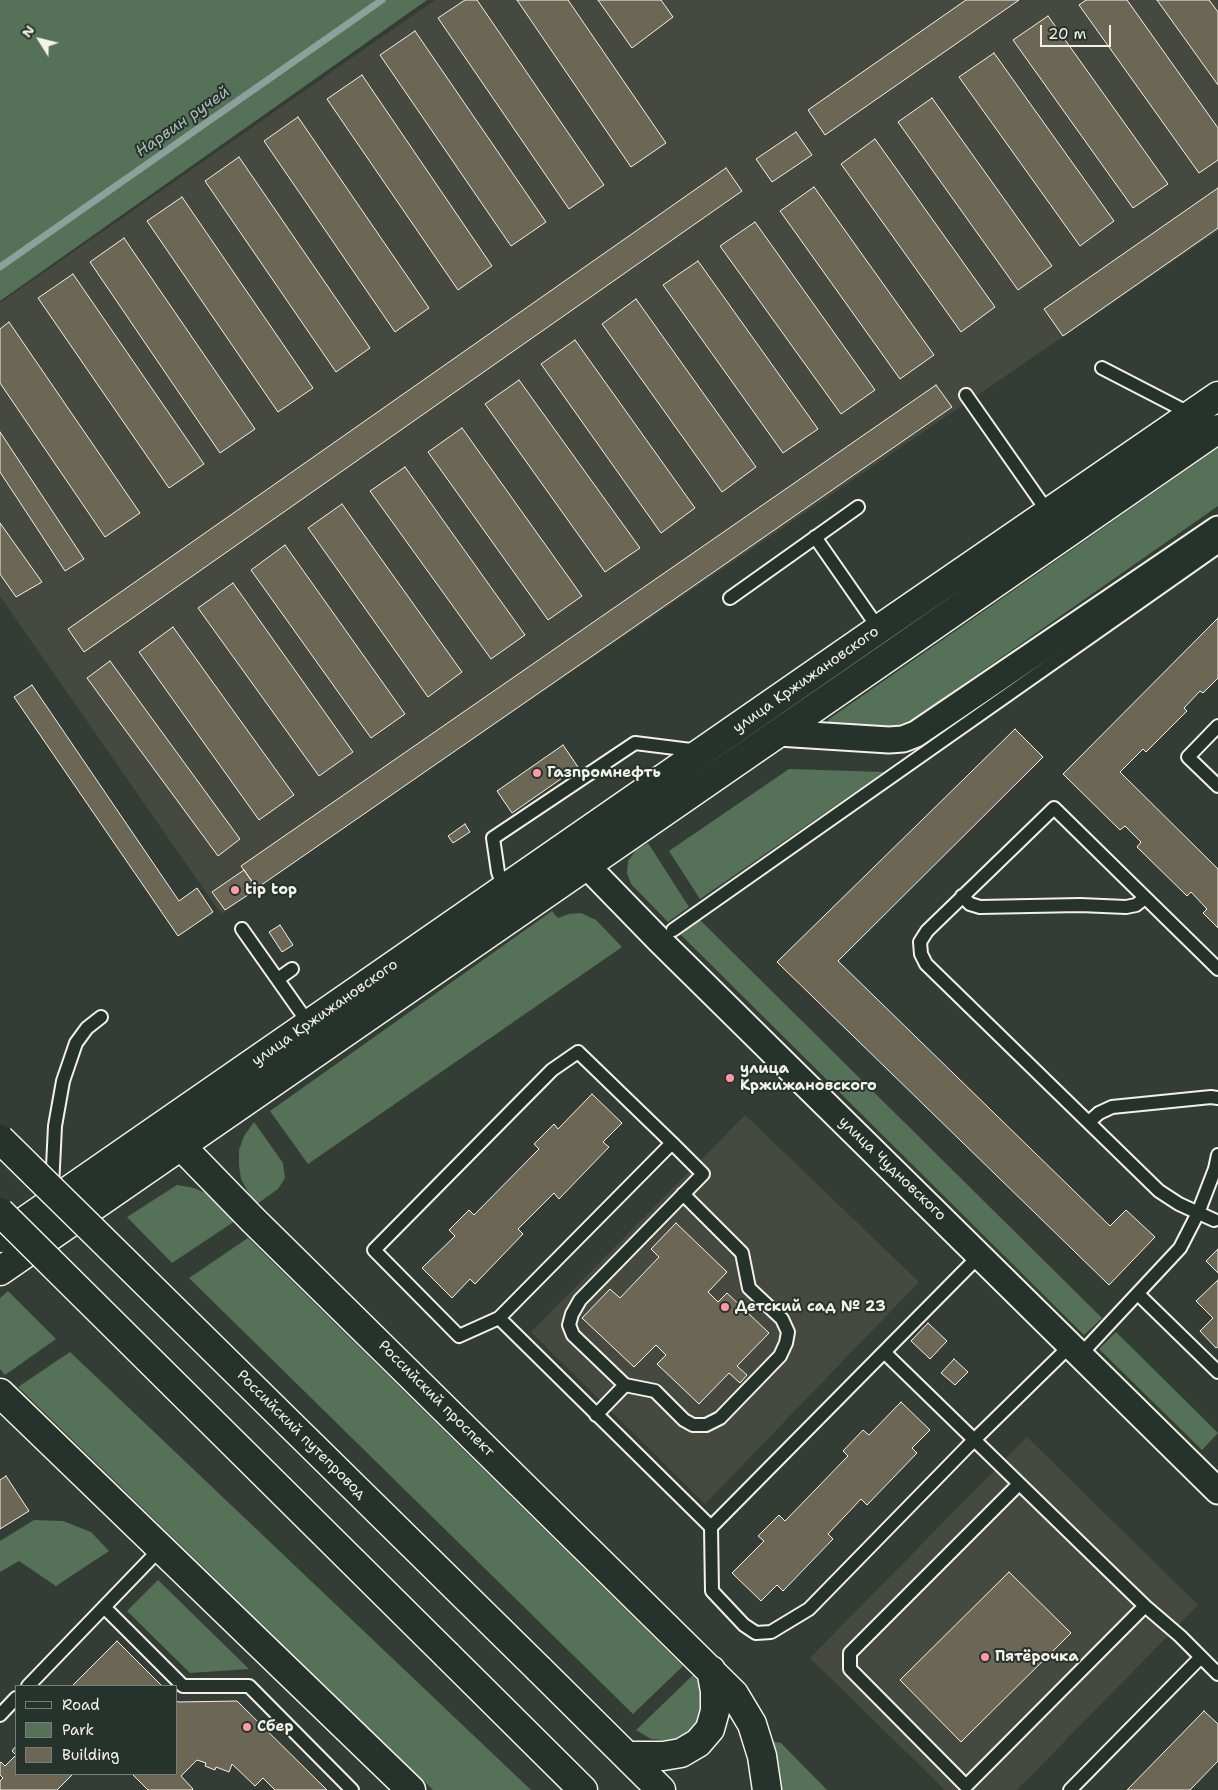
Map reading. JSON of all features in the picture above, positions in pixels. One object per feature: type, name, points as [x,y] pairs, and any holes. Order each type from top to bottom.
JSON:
[{"type":"street","name":"улица Кржижановского","points":[[0,1238],[1218,396]]},
{"type":"street","name":"улица Кржижановского","points":[[0,1271],[1218,429]]},
{"type":"street","points":[[778,733],[889,740],[903,739],[916,734],[1218,529]]},
{"type":"street","points":[[879,629],[896,652]]},
{"type":"street","name":"улица Чудновского","points":[[570,843],[586,865],[659,940],[1218,1491]]},
{"type":"street","points":[[309,1024],[325,1047]]},
{"type":"street","name":"Российский проспект","points":[[166,1124],[181,1146],[260,1227],[734,1694],[752,1724],[762,1756],[767,1790]]},
{"type":"street","name":"Российский путепровод","points":[[0,1139],[628,1756]]},
{"type":"street","points":[[0,1212],[583,1790]]},
{"type":"street","points":[[0,1393],[411,1790]]},
{"type":"street","points":[[628,1756],[663,1756],[681,1753],[698,1743],[710,1729],[715,1711],[715,1691],[711,1670]]},
{"type":"street","points":[[628,1756],[661,1790]]},
{"type":"lane","points":[[1102,368],[1191,414]]},
{"type":"lane","points":[[966,395],[1064,536]]},
{"type":"lane","points":[[730,598],[858,507]]},
{"type":"lane","points":[[815,537],[879,629]]},
{"type":"lane","points":[[674,930],[1218,547]]},
{"type":"lane","points":[[1218,726],[1188,756],[1218,786]]},
{"type":"lane","points":[[518,912],[504,889],[498,872],[493,838],[635,743],[704,751]]},
{"type":"lane","points":[[1214,1220],[1179,1204],[1159,1191],[926,964],[921,954],[920,942],[927,931],[962,896],[1054,808],[1218,969]]},
{"type":"lane","points":[[962,896],[970,904],[980,907],[1080,904],[1126,907],[1136,905],[1145,898]]},
{"type":"lane","points":[[242,928],[309,1024]]},
{"type":"lane","points":[[278,979],[292,969]]},
{"type":"lane","points":[[52,1202],[55,1126],[63,1081],[76,1043],[87,1028],[101,1017]]},
{"type":"lane","points":[[672,1143],[499,1318],[459,1336],[374,1250],[552,1070],[578,1052],[672,1143],[703,1174],[683,1194],[580,1300],[572,1314],[569,1325],[573,1335],[625,1385],[655,1391],[684,1420],[693,1425],[706,1425],[720,1418],[780,1356],[786,1343],[788,1332],[782,1319],[749,1288],[742,1253],[683,1194]]},
{"type":"lane","points":[[1089,1122],[1098,1113],[1112,1107],[1212,1097],[1218,1098]]},
{"type":"lane","points":[[499,1318],[711,1527],[712,1591],[744,1626],[756,1633],[771,1632],[809,1609],[974,1440],[1138,1294],[1180,1248],[1198,1213],[1215,1169],[1218,1155]]},
{"type":"lane","points":[[711,1527],[980,1255]]},
{"type":"lane","points":[[1138,1294],[1218,1372]]},
{"type":"lane","points":[[884,1352],[1145,1606],[1201,1656],[1218,1674]]},
{"type":"lane","points":[[596,1415],[625,1385]]},
{"type":"lane","points":[[1019,1484],[850,1653],[850,1670],[968,1788],[1145,1606]]},
{"type":"lane","points":[[29,1685],[161,1548]]},
{"type":"lane","points":[[104,1607],[183,1686],[249,1686],[352,1790]]},
{"type":"lane","points":[[1070,1790],[1201,1656]]},
{"type":"lane","points":[[0,1715],[15,1699]]},
{"type":"shaded area","points":[[435,0],[1218,0],[1218,231],[403,787],[221,914],[0,596],[0,303]]},
{"type":"shaded area","name":"Детский сад № 23","points":[[745,1115],[919,1282],[705,1504],[531,1332]]},
{"type":"shaded area","points":[[1027,1437],[1198,1605],[1017,1790],[945,1790],[810,1658]]},
{"type":"green space","points":[[0,0],[427,0],[0,301]]},
{"type":"green space","points":[[1218,448],[1218,506],[909,722],[886,728],[828,722],[829,719]]},
{"type":"green space","points":[[789,769],[884,772],[700,899],[669,851]]},
{"type":"green space","points":[[648,843],[689,907],[668,922],[631,884],[627,873],[628,861],[636,850]]},
{"type":"green space","points":[[552,911],[558,918],[569,914],[581,913],[596,920],[622,947],[308,1164],[270,1111]]},
{"type":"green space","points":[[698,918],[1102,1318],[1084,1335],[678,932]]},
{"type":"green space","points":[[254,1122],[283,1163],[285,1178],[278,1189],[257,1204],[241,1179],[239,1165],[239,1150],[244,1136]]},
{"type":"green space","points":[[177,1185],[194,1188],[210,1195],[235,1221],[172,1263],[127,1217]]},
{"type":"green space","points":[[248,1238],[683,1666],[633,1714],[189,1278]]},
{"type":"green space","points":[[8,1291],[56,1339],[5,1375],[0,1369],[0,1298]]},
{"type":"green space","points":[[1116,1332],[1218,1433],[1202,1450],[1099,1349]]},
{"type":"green space","points":[[70,1352],[531,1790],[433,1790],[18,1387]]},
{"type":"green space","points":[[34,1520],[63,1521],[91,1532],[109,1551],[56,1586],[19,1561],[0,1572],[0,1541]]},
{"type":"green space","points":[[158,1580],[249,1669],[190,1673],[127,1611]]},
{"type":"green space","points":[[693,1675],[703,1692],[702,1715],[696,1726],[687,1734],[675,1739],[663,1740],[651,1739],[636,1730]]},
{"type":"green space","points":[[769,1741],[781,1743],[827,1790],[774,1790]]},
{"type":"building","points":[[465,0],[477,0],[604,185],[569,209],[438,18]]},
{"type":"building","points":[[517,0],[568,0],[666,143],[631,167]]},
{"type":"building","points":[[598,0],[661,0],[673,17],[632,48]]},
{"type":"building","points":[[966,0],[1019,0],[825,135],[808,110]]},
{"type":"building","points":[[1086,0],[1127,0],[1218,128],[1218,160],[1199,173],[1079,5]]},
{"type":"building","points":[[1157,0],[1209,0],[1218,12],[1218,85]]},
{"type":"building","points":[[1048,16],[1168,184],[1133,208],[1013,40]]},
{"type":"building","points":[[415,31],[546,222],[511,246],[380,55]]},
{"type":"building","points":[[994,53],[1114,221],[1080,246],[959,77]]},
{"type":"building","points":[[362,75],[492,266],[458,290],[327,99]]},
{"type":"building","points":[[932,98],[1052,266],[1018,290],[898,122]]},
{"type":"building","points":[[298,117],[429,308],[395,332],[264,141]]},
{"type":"building","points":[[796,132],[812,155],[772,182],[756,159]]},
{"type":"building","points":[[875,139],[995,307],[961,332],[841,164]]},
{"type":"building","points":[[239,157],[370,348],[336,372],[205,181]]},
{"type":"building","points":[[726,168],[742,191],[84,652],[68,629]]},
{"type":"building","points":[[814,187],[934,355],[900,379],[780,211]]},
{"type":"building","points":[[1218,188],[1218,228],[1063,336],[1044,309]]},
{"type":"building","points":[[182,197],[313,388],[278,412],[147,221]]},
{"type":"building","points":[[755,222],[875,390],[841,414],[720,246]]},
{"type":"building","points":[[124,238],[255,429],[220,453],[90,262]]},
{"type":"building","points":[[698,261],[818,429],[783,453],[663,285]]},
{"type":"building","points":[[73,274],[204,464],[169,488],[38,298]]},
{"type":"building","points":[[636,299],[756,467],[722,492],[602,324]]},
{"type":"building","points":[[9,322],[140,513],[105,537],[0,383],[0,329]]},
{"type":"building","points":[[575,340],[695,508],[661,533],[541,364]]},
{"type":"building","points":[[519,380],[640,548],[605,572],[485,404]]},
{"type":"building","points":[[936,385],[952,407],[403,787],[257,888],[241,866]]},
{"type":"building","points":[[462,428],[582,596],[548,620],[428,452]]},
{"type":"building","points":[[0,432],[84,559],[65,571],[0,472]]},
{"type":"building","points":[[405,467],[525,635],[491,659],[370,491]]},
{"type":"building","points":[[342,504],[462,672],[428,697],[308,528]]},
{"type":"building","points":[[0,523],[42,582],[16,597],[0,574]]},
{"type":"building","points":[[285,545],[405,714],[371,738],[251,570]]},
{"type":"building","points":[[233,583],[353,752],[319,776],[198,608]]},
{"type":"building","points":[[1218,618],[1218,678],[1203,693],[1200,691],[1184,708],[1187,711],[1146,752],[1143,749],[1120,772],[1218,869],[1218,928],[1203,913],[1207,909],[1191,892],[1187,896],[1137,847],[1141,842],[1125,826],[1120,830],[1063,774]]},
{"type":"building","points":[[173,627],[294,795],[259,820],[139,652]]},
{"type":"building","points":[[110,661],[240,839],[218,856],[87,678]]},
{"type":"building","points":[[32,685],[179,901],[197,888],[213,912],[178,936],[14,697]]},
{"type":"building","points":[[1015,729],[1043,757],[838,961],[1110,1226],[1126,1210],[1155,1237],[1109,1285],[777,962]]},
{"type":"building","points":[[563,745],[578,767],[512,813],[497,791]]},
{"type":"building","points":[[465,824],[470,832],[453,843],[448,836]]},
{"type":"building","name":"tip top","points":[[244,870],[257,889],[225,910],[212,892]]},
{"type":"building","points":[[280,925],[293,945],[282,952],[269,932]]},
{"type":"building","points":[[592,1094],[622,1123],[603,1142],[609,1147],[559,1199],[554,1193],[518,1229],[523,1234],[475,1284],[470,1279],[452,1298],[422,1268],[455,1236],[449,1230],[469,1210],[474,1215],[539,1149],[534,1144],[554,1124],[558,1129]]},
{"type":"building","points":[[676,1223],[727,1272],[708,1292],[718,1302],[727,1293],[769,1333],[737,1366],[747,1375],[740,1383],[729,1373],[699,1404],[657,1364],[666,1355],[656,1345],[634,1367],[582,1318],[610,1289],[620,1298],[659,1257],[651,1249]]},
{"type":"building","points":[[1218,1249],[1218,1273],[1206,1261]]},
{"type":"building","points":[[1218,1280],[1218,1347],[1216,1348],[1200,1331],[1213,1318],[1196,1301]]},
{"type":"building","points":[[928,1323],[947,1341],[930,1359],[911,1341]]},
{"type":"building","points":[[954,1359],[968,1372],[955,1385],[941,1373]]},
{"type":"building","points":[[901,1402],[930,1430],[912,1448],[917,1453],[867,1505],[861,1499],[828,1534],[833,1539],[783,1591],[777,1585],[761,1601],[732,1573],[764,1541],[758,1536],[779,1515],[785,1521],[848,1456],[843,1451],[863,1430],[869,1435]]},
{"type":"building","points":[[6,1476],[29,1511],[0,1529],[0,1480]]},
{"type":"building","name":"Пятёрочка","points":[[1009,1572],[1071,1633],[961,1742],[900,1680]]},
{"type":"building","points":[[117,1641],[161,1685],[73,1685]]},
{"type":"building","points":[[237,1701],[327,1790],[275,1790],[263,1778],[255,1786],[232,1764],[229,1772],[216,1767],[215,1770],[205,1766],[206,1763],[197,1760],[181,1776],[192,1790],[148,1790],[133,1775],[178,1775],[178,1702]]},
{"type":"building","points":[[1204,1711],[1218,1724],[1218,1761],[1190,1790],[1127,1790]]},
{"type":"building","points":[[15,1756],[15,1775],[72,1775],[57,1790],[0,1790],[0,1781],[3,1778],[0,1775],[0,1763],[5,1766]]},
{"type":"waterway","name":"Нарвин ручей","points":[[0,267],[382,0]]},
{"type":"place","name":"Газпромнефть","points":[[537,773]]},
{"type":"place","name":"tip top","points":[[235,890]]},
{"type":"place","name":"улица Кржижановского","points":[[730,1078]]},
{"type":"place","name":"Детский сад № 23","points":[[725,1307]]},
{"type":"place","name":"Пятёрочка","points":[[985,1657]]},
{"type":"place","name":"Сбер","points":[[247,1727]]}]
